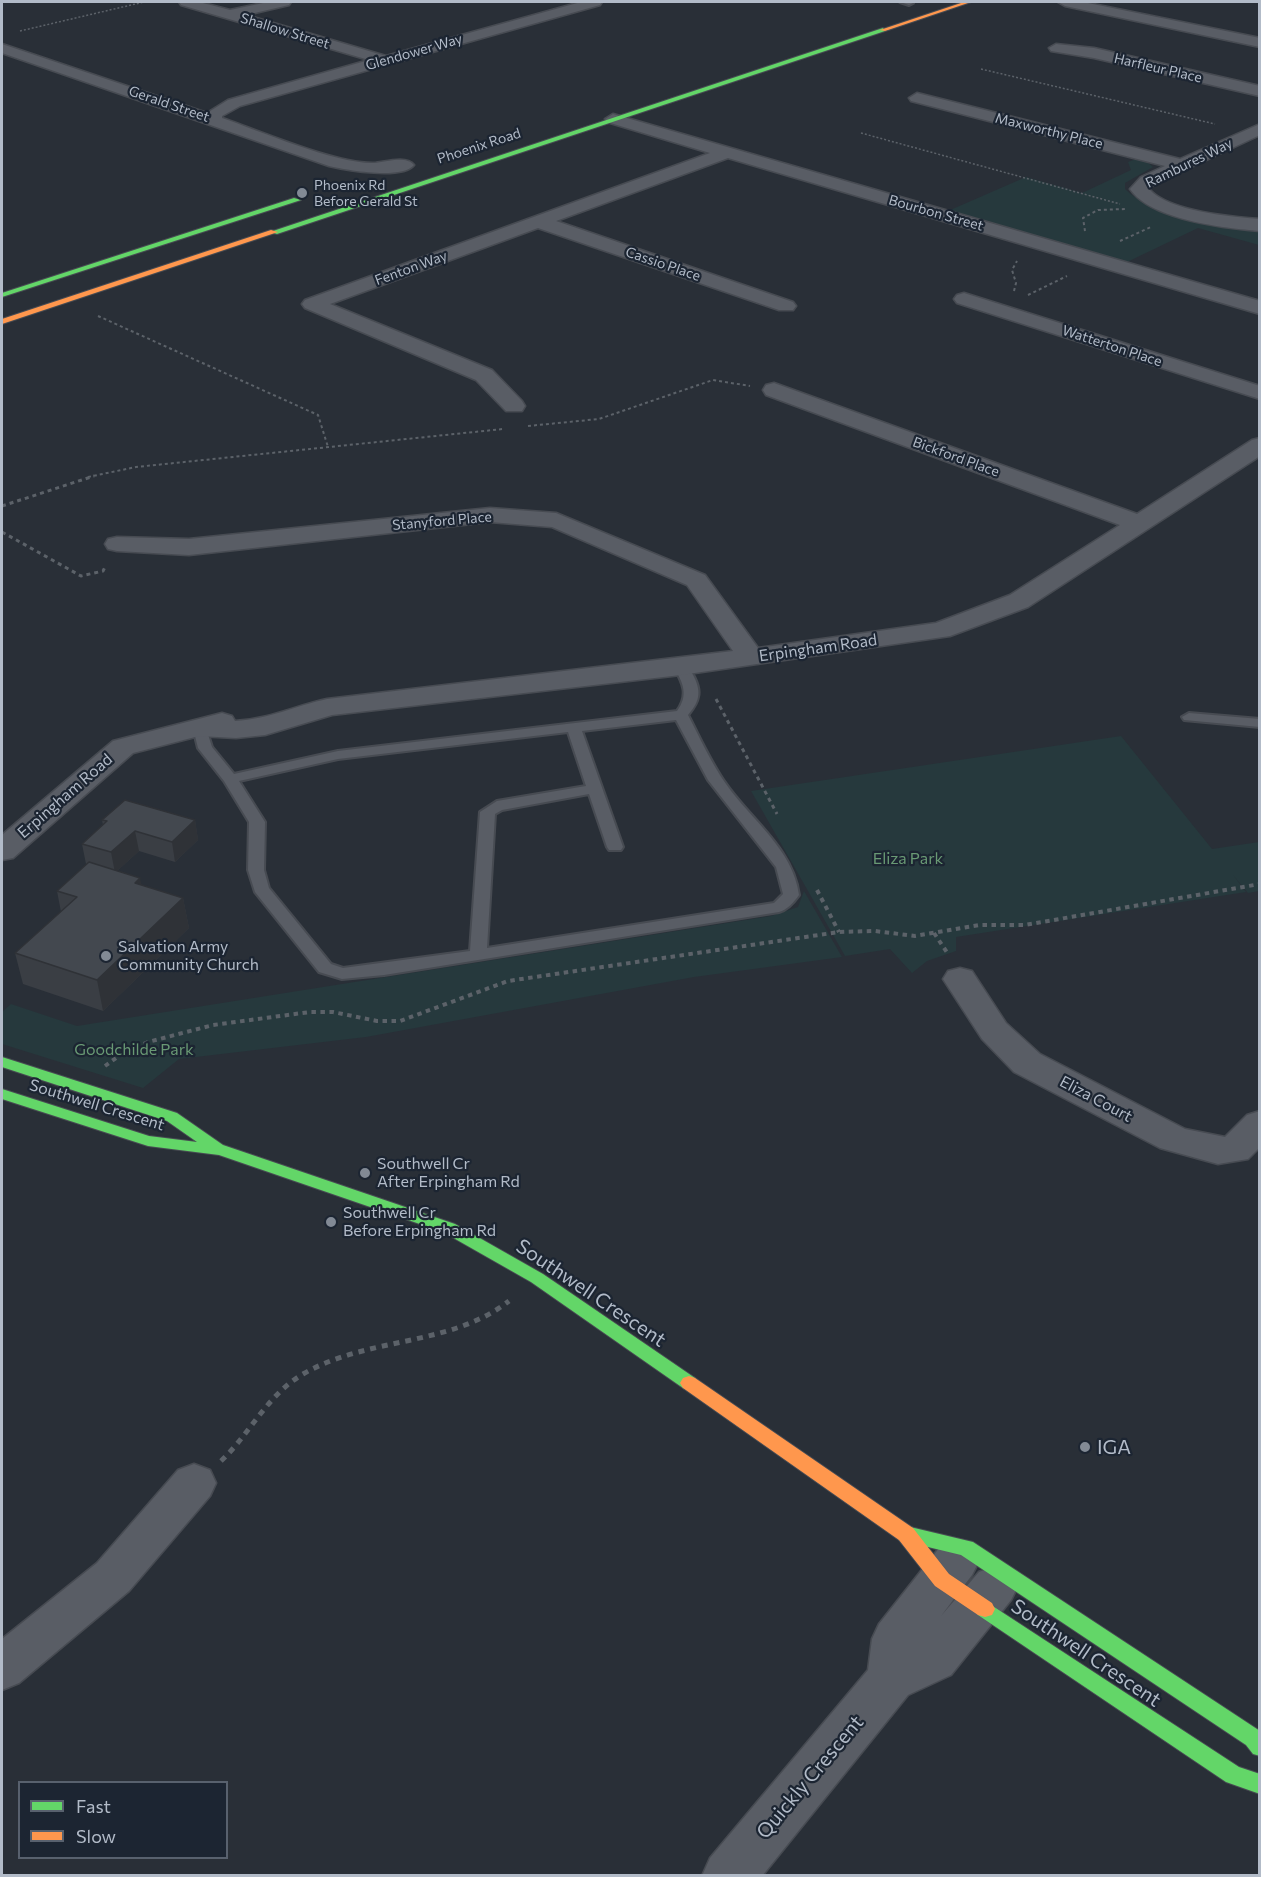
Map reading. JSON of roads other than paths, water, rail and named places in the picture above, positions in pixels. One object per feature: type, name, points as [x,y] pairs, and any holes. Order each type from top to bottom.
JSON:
[{"type":"main road","points":[[886,10],[908,2]]},
{"type":"main road","name":"Phoenix Road","points":[[2,322],[968,2]]},
{"type":"main road","points":[[817,39],[839,44]]},
{"type":"main road","points":[[354,179],[410,163]]},
{"type":"main road","points":[[2,295],[306,197]]},
{"type":"main road","name":"Southwell Crescent","points":[[2,1062],[172,1117],[220,1150]]},
{"type":"main road","name":"Southwell Crescent","points":[[2,1094],[148,1141],[220,1150],[448,1228],[537,1278],[906,1534],[992,1590],[1233,1775],[1260,1784]]},
{"type":"main road","name":"Southwell Crescent","points":[[906,1534],[992,1590],[1253,1738],[1260,1747]]},
{"type":"street","name":"Shallow Street","points":[[186,2],[384,60]]},
{"type":"street","points":[[232,15],[284,2]]},
{"type":"street","name":"Glendower Way","points":[[173,106],[189,108],[234,103],[594,2]]},
{"type":"street","points":[[1065,2],[1260,43]]},
{"type":"street","name":"Gerald Street","points":[[2,48],[335,162],[371,168],[410,163]]},
{"type":"street","name":"Harfleur Place","points":[[1056,48],[1094,53],[1260,91]]},
{"type":"street","name":"Maxworthy Place","points":[[917,98],[1181,165]]},
{"type":"street","name":"Glendower Way","points":[[213,119],[214,113],[234,103]]},
{"type":"street","name":"Bourbon Street","points":[[613,119],[1044,244],[1098,252],[1260,308]]},
{"type":"street","name":"Rambures Way","points":[[1255,131],[1147,181],[1139,189],[1148,199],[1168,205],[1241,224],[1260,225]]},
{"type":"street","name":"Fenton Way","points":[[514,406],[484,375],[312,304],[725,153]]},
{"type":"street","points":[[335,162],[354,179]]},
{"type":"street","name":"Cassio Place","points":[[540,222],[786,306]]},
{"type":"street","name":"Watterton Place","points":[[964,299],[1260,393]]},
{"type":"street","name":"Bickford Place","points":[[774,390],[1138,523]]},
{"type":"street","name":"Erpingham Road","points":[[2,851],[123,747],[200,728],[241,731],[283,725],[327,707],[689,666],[942,630],[1019,601],[1138,523],[1248,464],[1260,445]]},
{"type":"street","name":"Stanyford Place","points":[[117,544],[189,547],[490,515],[556,520],[696,580],[751,657]]},
{"type":"street","name":"Eliza Court","points":[[960,979],[994,1030],[1027,1063],[1173,1139],[1218,1151],[1235,1150],[1260,1124]]},
{"type":"street","points":[[2,1668],[113,1577],[194,1483]]},
{"type":"street","points":[[891,1679],[896,1639],[954,1564]]},
{"type":"street","name":"Quickly Crescent","points":[[728,1875],[891,1679],[934,1660],[992,1590]]},
{"type":"lane","points":[[230,778],[338,755],[681,715],[691,703],[693,689],[689,666]]},
{"type":"lane","points":[[200,728],[204,748],[230,778],[256,822],[256,870],[261,889],[325,968],[342,974],[478,955],[779,907],[791,895],[792,885],[770,846],[721,788],[681,715]]},
{"type":"lane","points":[[1189,717],[1260,723]]},
{"type":"lane","points":[[573,726],[615,847]]},
{"type":"lane","points":[[478,955],[488,812],[497,806],[595,789]]},
{"type":"place","name":"Phoenix Rd Before Gerald St","points":[[302,193]]},
{"type":"place","name":"Salvation Army Community Church","points":[[106,956]]},
{"type":"place","name":"Southwell Cr After Erpingham Rd","points":[[365,1173]]},
{"type":"place","name":"Southwell Cr Before Erpingham Rd","points":[[331,1222]]},
{"type":"place","name":"IGA","points":[[1085,1447]]},
{"type":"park label","name":"Eliza Park","points":[[908,859]]},
{"type":"park label","name":"Goodchilde Park","points":[[134,1050]]}]
